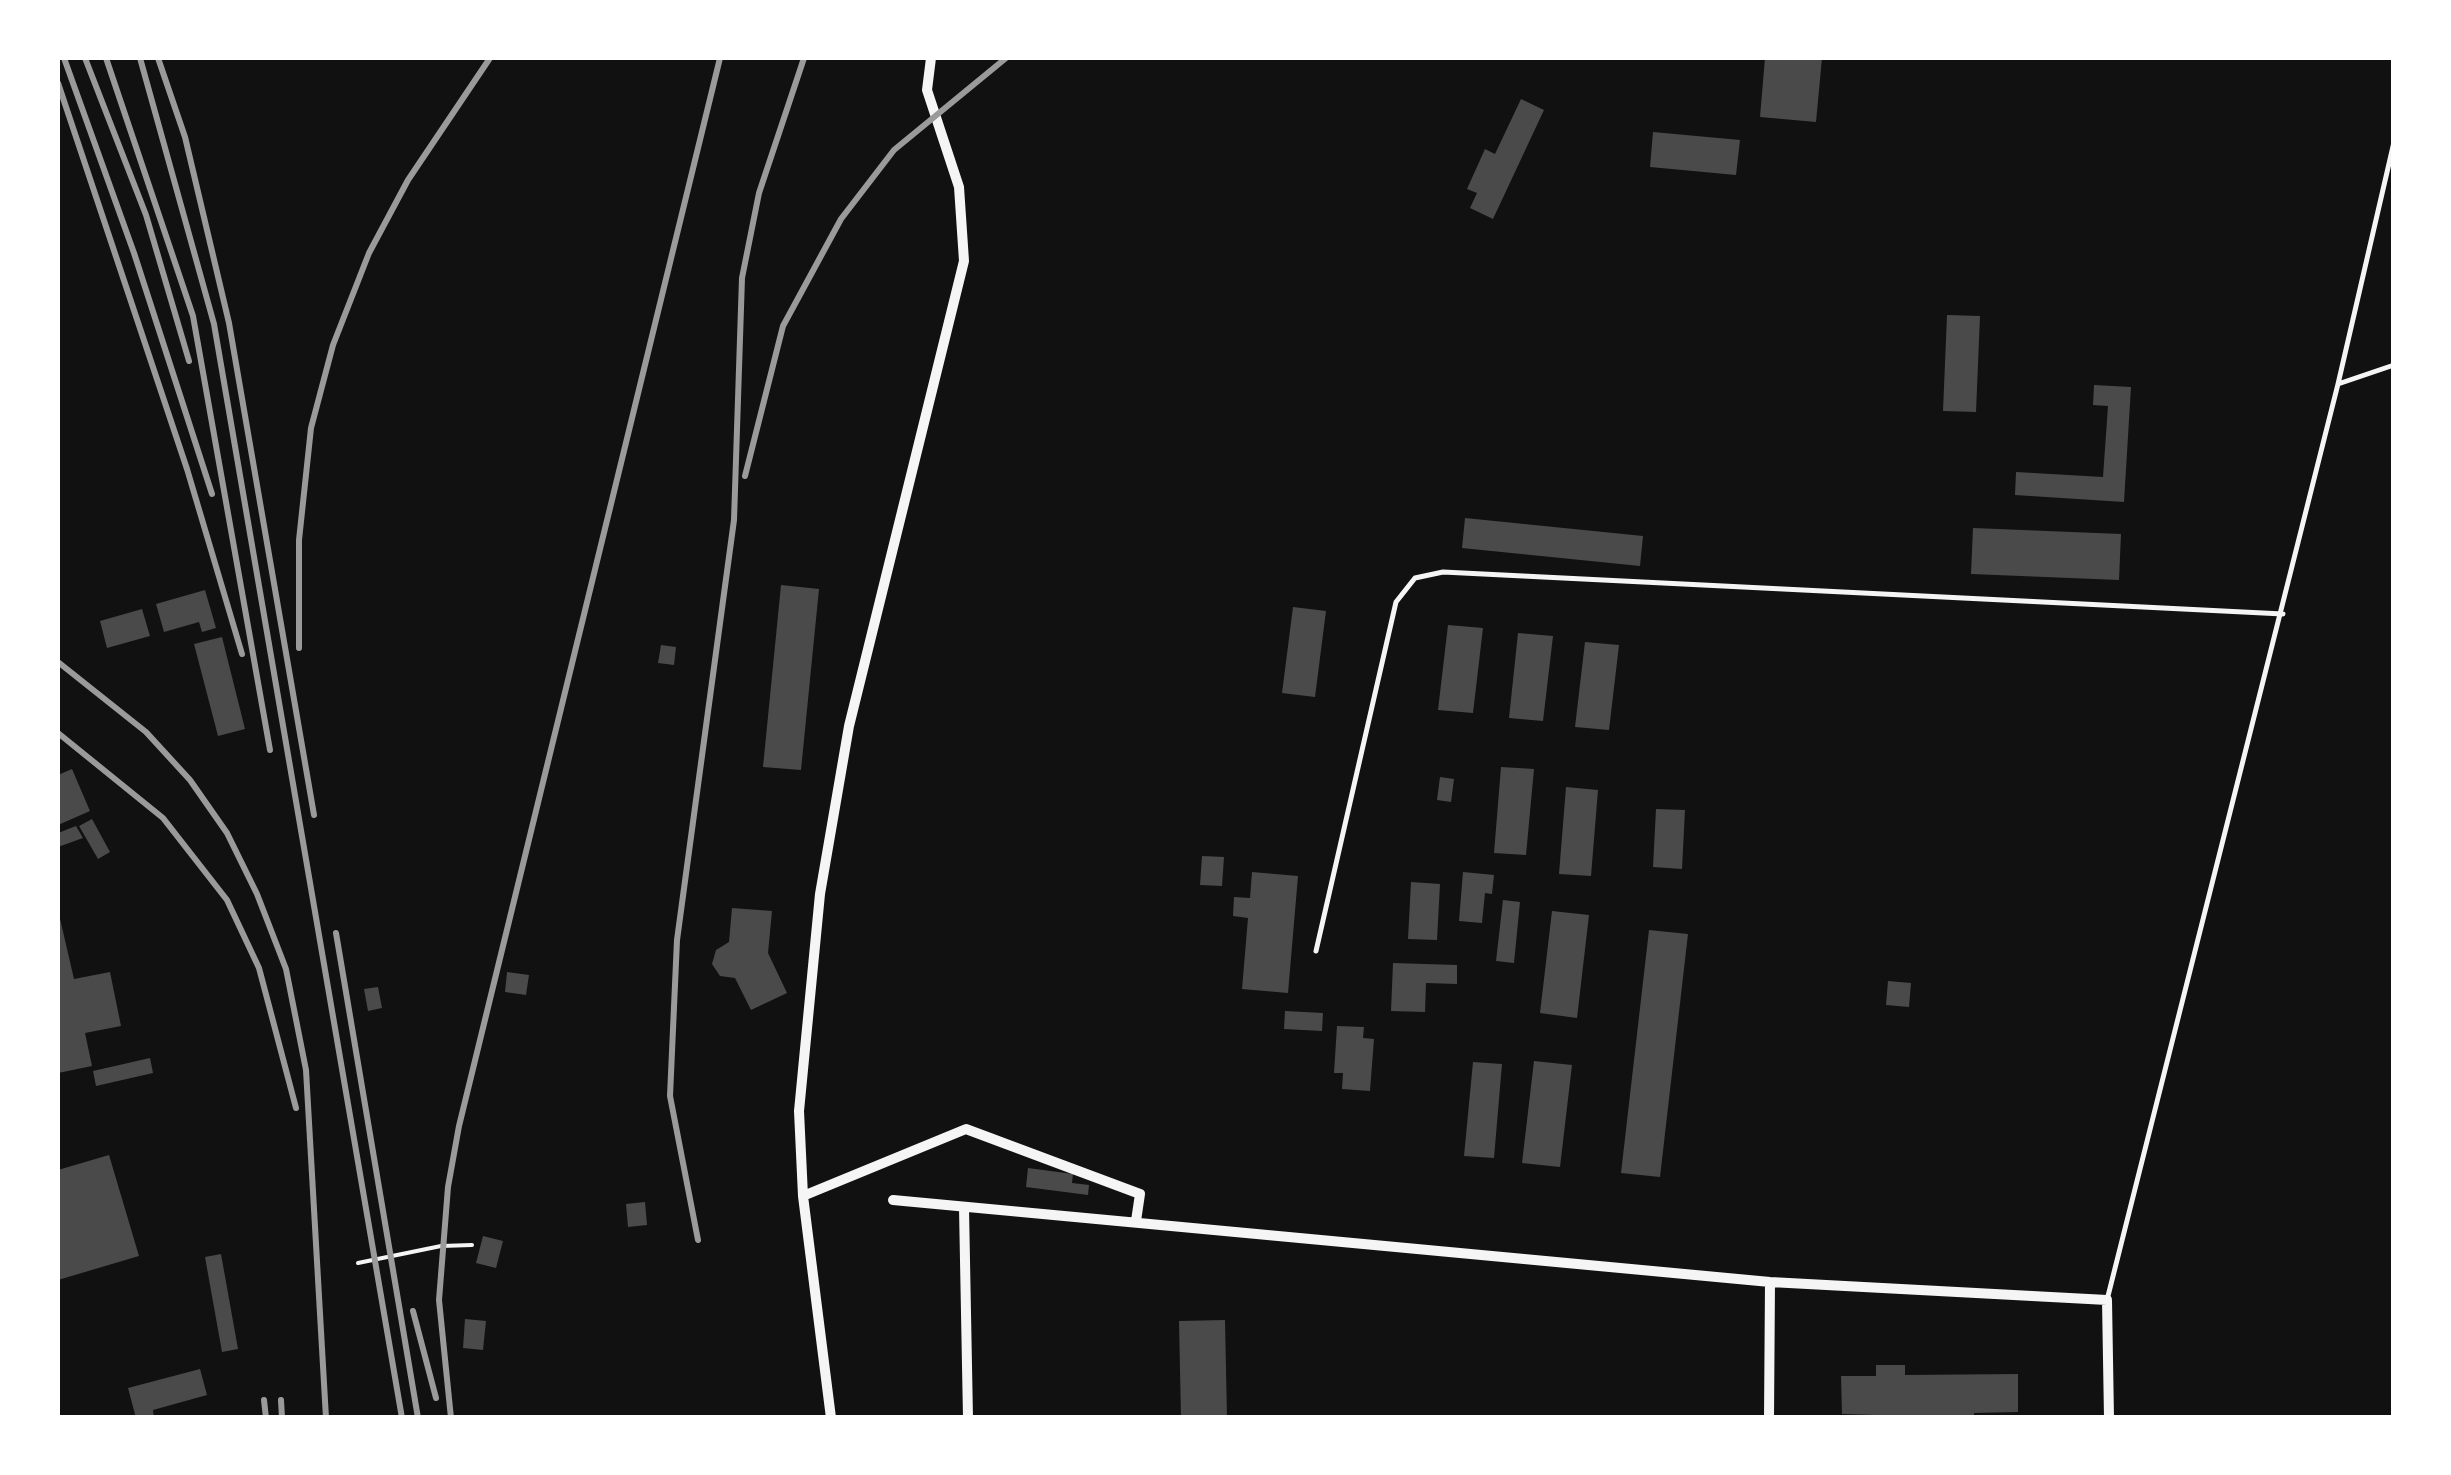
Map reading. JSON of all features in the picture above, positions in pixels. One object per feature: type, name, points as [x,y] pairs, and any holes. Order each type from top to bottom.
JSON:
[{"type":"street","points":[[830,1418],[798,1111],[820,894],[849,726],[964,261],[959,188],[926,90],[931,58]]},
{"type":"street","points":[[804,1196],[966,1129],[1140,1194],[1136,1222]]},
{"type":"street","points":[[893,1200],[1770,1282],[2107,1300],[2108,1418]]},
{"type":"street","points":[[964,1208],[968,1418]]},
{"type":"street","points":[[1769,1418],[1770,1282]]},
{"type":"lane","points":[[2107,1300],[2283,614],[2394,142]]},
{"type":"lane","points":[[2338,384],[2394,365]]},
{"type":"lane","points":[[1316,950],[1396,602],[1415,578],[1443,572],[2283,614]]},
{"type":"path","points":[[358,1263],[442,1246],[472,1245]]},
{"type":"building","points":[[1765,58],[1822,58],[1816,122],[1760,117]]},
{"type":"building","points":[[1521,99],[1544,110],[1493,219],[1470,208],[1477,193],[1467,189],[1485,149],[1495,154]]},
{"type":"building","points":[[1653,132],[1740,140],[1736,175],[1650,167]]},
{"type":"building","points":[[1947,315],[1980,316],[1976,412],[1943,411]]},
{"type":"building","points":[[2094,385],[2131,387],[2124,502],[2015,495],[2016,472],[2103,477],[2108,406],[2093,405]]},
{"type":"building","points":[[1465,518],[1643,536],[1640,566],[1462,548]]},
{"type":"building","points":[[1973,528],[2121,534],[2119,580],[1971,574]]},
{"type":"building","points":[[781,585],[819,589],[801,770],[763,767]]},
{"type":"building","points":[[205,590],[216,628],[202,632],[199,622],[164,632],[156,604]]},
{"type":"building","points":[[1293,607],[1326,611],[1315,697],[1282,693]]},
{"type":"building","points":[[142,609],[150,636],[107,648],[100,621]]},
{"type":"building","points":[[1448,625],[1483,628],[1473,713],[1438,710]]},
{"type":"building","points":[[1518,633],[1553,636],[1543,721],[1509,718]]},
{"type":"building","points":[[222,637],[245,729],[218,736],[194,644]]},
{"type":"building","points":[[1585,642],[1619,645],[1609,730],[1575,727]]},
{"type":"building","points":[[661,645],[676,647],[674,665],[658,663]]},
{"type":"building","points":[[1501,767],[1534,769],[1526,855],[1494,853]]},
{"type":"building","points":[[72,769],[90,811],[58,825],[58,775]]},
{"type":"building","points":[[1440,777],[1454,779],[1451,802],[1437,800]]},
{"type":"building","points":[[1566,787],[1598,790],[1591,876],[1559,874]]},
{"type":"building","points":[[1656,809],[1685,810],[1682,869],[1653,867]]},
{"type":"building","points":[[92,819],[110,852],[98,859],[79,826]]},
{"type":"building","points":[[76,826],[83,838],[58,847],[58,833]]},
{"type":"building","points":[[1202,856],[1224,857],[1222,886],[1200,885]]},
{"type":"building","points":[[1252,872],[1298,876],[1288,993],[1242,989],[1248,918],[1233,916],[1234,897],[1250,898]]},
{"type":"building","points":[[1463,872],[1494,875],[1492,894],[1485,893],[1482,923],[1459,921]]},
{"type":"building","points":[[1411,882],[1440,884],[1437,940],[1408,939]]},
{"type":"building","points":[[1503,900],[1520,902],[1514,963],[1496,961]]},
{"type":"building","points":[[732,908],[772,911],[768,953],[787,993],[751,1010],[735,978],[720,976],[712,964],[716,950],[729,942]]},
{"type":"building","points":[[58,910],[74,979],[110,972],[121,1026],[85,1033],[92,1066],[58,1073]]},
{"type":"building","points":[[1552,911],[1589,915],[1577,1018],[1540,1013]]},
{"type":"building","points":[[1649,930],[1688,934],[1660,1177],[1621,1173]]},
{"type":"building","points":[[1393,963],[1457,965],[1457,984],[1426,983],[1425,1012],[1391,1011]]},
{"type":"building","points":[[507,972],[529,975],[526,995],[505,992]]},
{"type":"building","points":[[1888,981],[1911,983],[1909,1007],[1886,1005]]},
{"type":"building","points":[[378,987],[382,1008],[368,1011],[364,989]]},
{"type":"building","points":[[1285,1011],[1323,1013],[1322,1031],[1284,1029]]},
{"type":"building","points":[[1337,1026],[1364,1027],[1363,1038],[1374,1039],[1370,1091],[1342,1089],[1343,1073],[1334,1073]]},
{"type":"building","points":[[150,1058],[153,1073],[96,1086],[93,1071]]},
{"type":"building","points":[[1534,1061],[1572,1065],[1560,1167],[1522,1163]]},
{"type":"building","points":[[1473,1062],[1502,1064],[1494,1158],[1464,1156]]},
{"type":"building","points":[[109,1155],[139,1256],[58,1280],[58,1170]]},
{"type":"building","points":[[1028,1168],[1073,1174],[1072,1183],[1089,1185],[1088,1195],[1026,1187]]},
{"type":"building","points":[[645,1202],[647,1225],[628,1227],[626,1204]]},
{"type":"building","points":[[483,1236],[503,1241],[496,1268],[476,1263]]},
{"type":"building","points":[[221,1254],[238,1349],[222,1352],[205,1257]]},
{"type":"building","points":[[465,1319],[486,1321],[483,1350],[463,1348]]},
{"type":"building","points":[[1225,1320],[1227,1418],[1181,1418],[1179,1321]]},
{"type":"building","points":[[1876,1365],[1905,1365],[1905,1375],[2018,1374],[2018,1412],[1974,1413],[1974,1418],[1842,1414],[1841,1376],[1876,1376]]},
{"type":"building","points":[[200,1369],[207,1395],[153,1410],[154,1418],[136,1418],[128,1388]]},
{"type":"railway","points":[[64,58],[134,253],[212,494]]},
{"type":"railway","points":[[85,58],[146,215],[189,361]]},
{"type":"railway","points":[[106,58],[193,316],[270,750]]},
{"type":"railway","points":[[140,58],[214,324],[402,1418]]},
{"type":"railway","points":[[158,58],[185,137],[229,323],[314,815]]},
{"type":"railway","points":[[299,648],[299,540],[311,428],[333,345],[369,253],[408,180],[490,58]]},
{"type":"railway","points":[[451,1418],[439,1300],[448,1187],[459,1126],[720,58]]},
{"type":"railway","points":[[698,1240],[670,1096],[677,940],[734,520],[742,278],[759,193],[804,58]]},
{"type":"railway","points":[[745,476],[783,326],[841,219],[894,150],[1006,58]]},
{"type":"railway","points":[[58,83],[187,469],[242,654]]},
{"type":"railway","points":[[58,662],[146,732],[190,780],[227,833],[257,894],[286,969],[306,1070],[326,1418]]},
{"type":"railway","points":[[58,733],[163,818],[227,900],[259,968],[296,1108]]},
{"type":"railway","points":[[336,933],[418,1418]]},
{"type":"railway","points":[[413,1311],[436,1398]]},
{"type":"railway","points":[[264,1400],[266,1418]]},
{"type":"railway","points":[[281,1400],[282,1418]]}]
